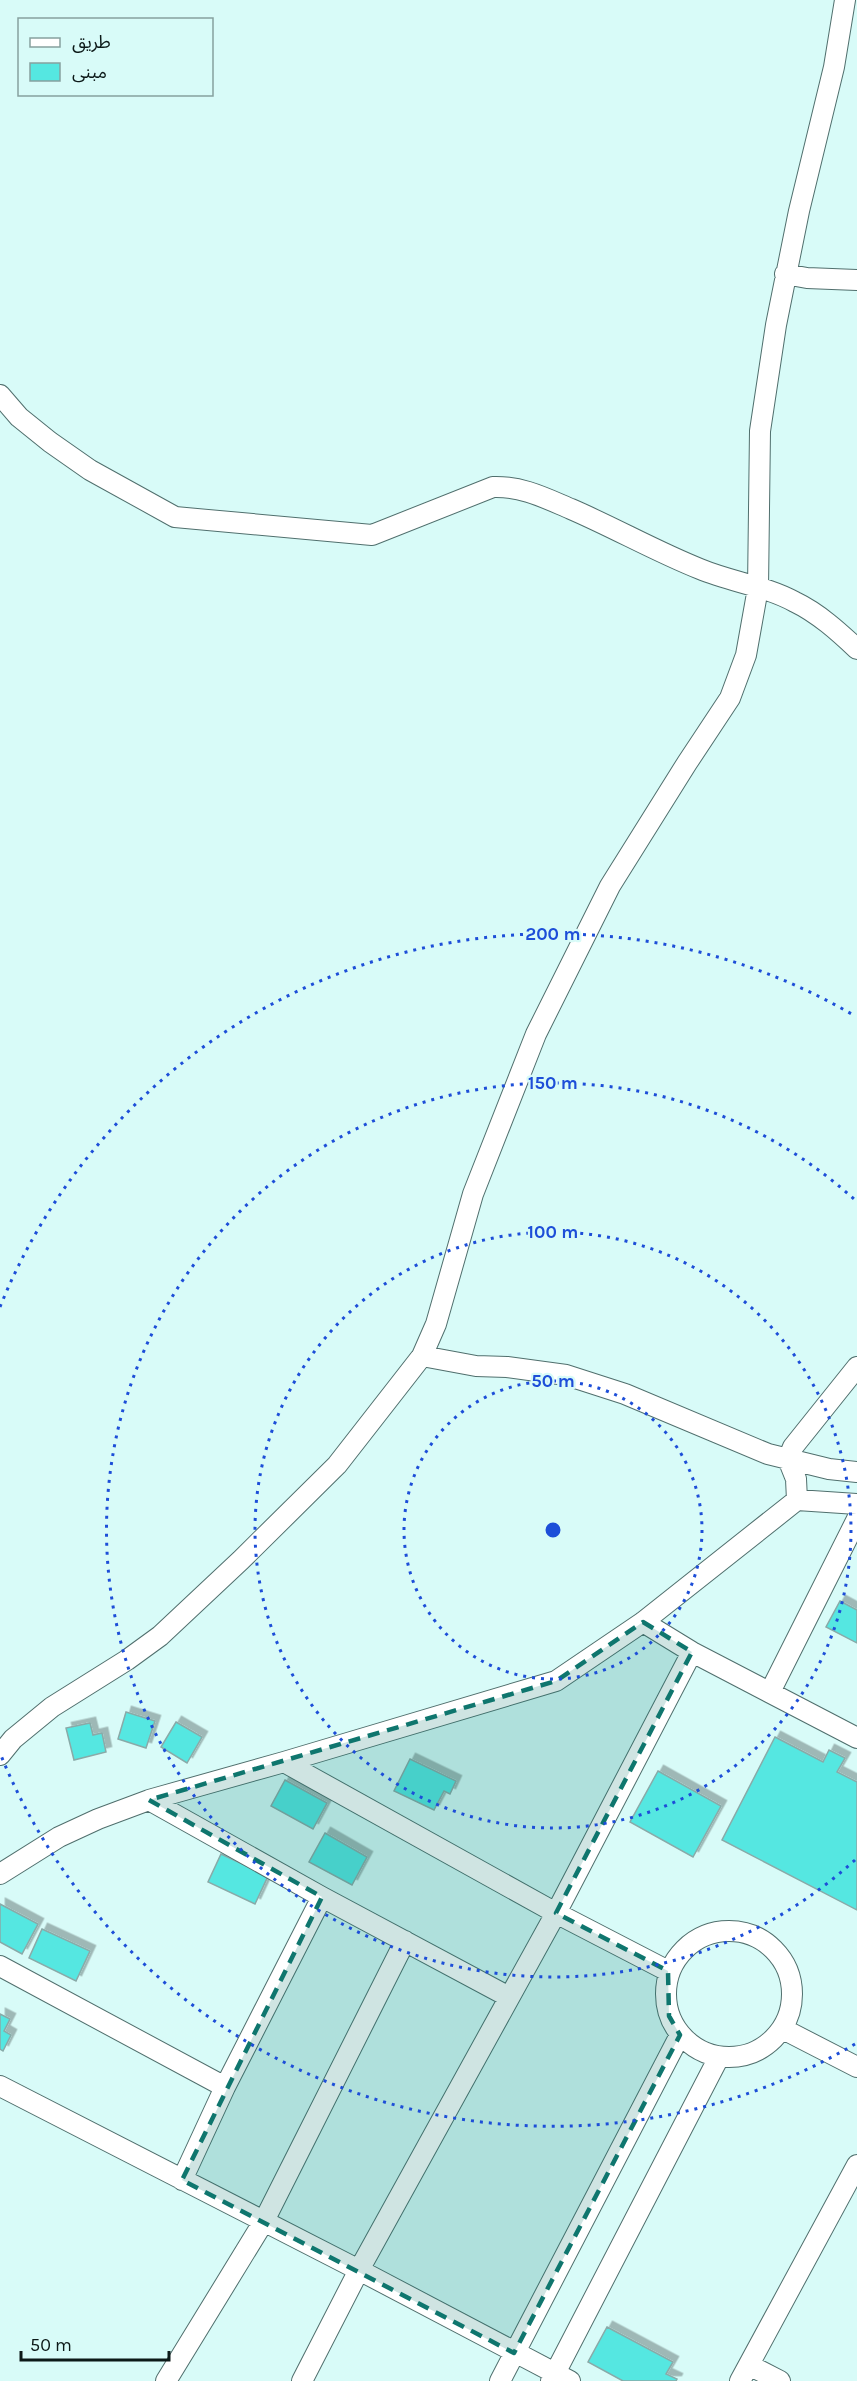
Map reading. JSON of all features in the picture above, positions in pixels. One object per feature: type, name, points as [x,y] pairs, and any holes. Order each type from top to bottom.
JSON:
[{"type":"street","points":[[0,1755],[33,1721],[160,1636],[242,1560],[337,1465],[422,1356],[436,1324],[473,1194],[536,1034],[610,886],[645,827],[730,698],[746,655],[758,588],[760,431],[785,274],[834,67],[845,0]]},
{"type":"street","points":[[785,274],[807,278],[857,280]]},
{"type":"street","points":[[0,395],[19,417],[90,470],[175,517],[372,535],[493,487],[509,486],[533,493],[617,529],[700,569],[778,593],[798,603],[837,630],[857,649]]},
{"type":"street","points":[[422,1356],[476,1366],[507,1367],[566,1376],[625,1394],[768,1454],[855,1476]]},
{"type":"street","points":[[797,1500],[796,1479],[788,1459],[796,1442],[857,1367]]},
{"type":"street","points":[[0,1874],[59,1837],[98,1819],[149,1800],[556,1681],[643,1622],[797,1500],[857,1504]]},
{"type":"street","points":[[770,1692],[857,1519]]},
{"type":"street","points":[[643,1622],[692,1652],[856,1735]]},
{"type":"street","points":[[302,2381],[359,2270],[556,1913],[692,1652]]},
{"type":"street","points":[[284,1762],[556,1913],[669,1971]]},
{"type":"street","points":[[149,1800],[322,1898],[509,1997]]},
{"type":"street","points":[[182,2180],[225,2087],[322,1898]]},
{"type":"street","points":[[735,1931],[757,1938],[774,1951],[784,1964],[792,1984],[791,2007],[783,2029],[763,2048],[742,2056],[719,2057],[698,2050],[680,2035],[669,2016],[665,1994],[669,1971],[676,1958],[692,1942],[712,1933],[735,1931]]},
{"type":"street","points":[[166,2381],[264,2221],[405,1941]]},
{"type":"street","points":[[0,1966],[225,2087]]},
{"type":"street","points":[[783,2029],[857,2067]]},
{"type":"street","points":[[500,2381],[680,2035]]},
{"type":"street","points":[[0,2086],[359,2270],[559,2378],[719,2057]]},
{"type":"street","points":[[780,2381],[745,2373],[855,2171]]},
{"type":"highlighted area","points":[[643,1622],[692,1652],[556,1913],[668,1971],[669,2016],[680,2035],[514,2353],[182,2180],[322,1897],[149,1800],[556,1681]]},
{"type":"building","points":[[840,1601],[857,1610],[857,1643],[826,1627]]},
{"type":"building","points":[[126,1712],[155,1721],[146,1748],[118,1739]]},
{"type":"building","points":[[176,1722],[202,1737],[187,1763],[161,1747]]},
{"type":"building","points":[[90,1723],[93,1735],[102,1733],[106,1752],[74,1760],[66,1728]]},
{"type":"building","points":[[775,1737],[823,1762],[829,1750],[845,1758],[837,1772],[857,1782],[857,1910],[722,1840]]},
{"type":"building","points":[[410,1759],[456,1781],[450,1794],[444,1791],[434,1810],[394,1791]]},
{"type":"building","points":[[658,1771],[721,1806],[693,1857],[630,1822]]},
{"type":"building","points":[[285,1780],[327,1803],[313,1829],[271,1806]]},
{"type":"building","points":[[325,1833],[367,1857],[352,1885],[309,1862]]},
{"type":"building","points":[[221,1854],[268,1876],[255,1904],[208,1882]]},
{"type":"building","points":[[0,1904],[38,1924],[22,1954],[0,1942]]},
{"type":"building","points":[[42,1929],[90,1951],[76,1981],[29,1958]]},
{"type":"building","points":[[0,2014],[10,2019],[4,2031],[11,2035],[3,2051],[0,2049]]},
{"type":"building","points":[[607,2327],[673,2362],[666,2374],[677,2379],[676,2381],[623,2381],[588,2362]]}]
